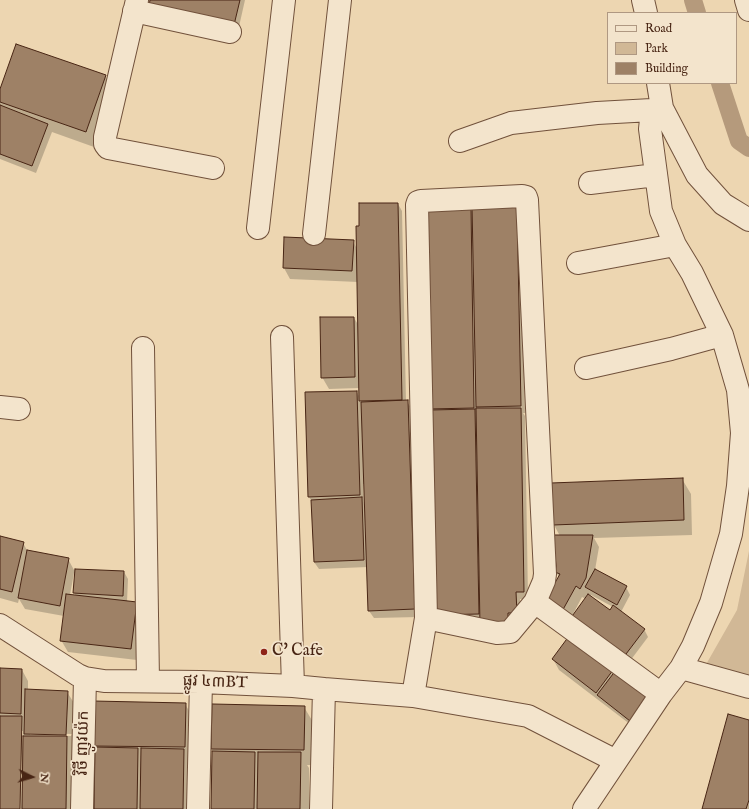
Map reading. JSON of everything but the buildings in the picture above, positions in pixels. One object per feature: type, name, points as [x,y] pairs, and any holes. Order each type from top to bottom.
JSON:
[{"type":"street","points":[[258,228],[284,0]]},
{"type":"street","points":[[314,234],[340,0]]},
{"type":"street","points":[[643,0],[646,12]]},
{"type":"street","points":[[746,0],[749,10]]},
{"type":"street","points":[[213,168],[108,148],[105,144],[105,137],[135,6],[230,32]]},
{"type":"street","points":[[584,809],[661,694],[681,668],[693,646],[711,603],[731,534],[738,486],[742,433],[738,390],[722,334],[692,273],[675,245],[661,211],[650,129],[657,109],[658,84]]},
{"type":"street","points":[[460,141],[511,123],[597,113],[657,109]]},
{"type":"street","points":[[657,109],[697,175],[723,204],[749,220]]},
{"type":"street","points":[[590,183],[656,175]]},
{"type":"street","points":[[413,696],[426,618],[417,205],[418,202],[421,201],[522,196],[526,197],[545,574],[544,581],[535,602],[510,632],[497,633],[426,618]]},
{"type":"street","points":[[578,263],[675,245]]},
{"type":"street","points":[[586,368],[671,349],[722,334]]},
{"type":"street","points":[[282,337],[293,686]]},
{"type":"street","points":[[143,348],[148,681]]},
{"type":"street","points":[[535,602],[661,694]]},
{"type":"street","name":"ផ្លូវ ៤៣BT","points":[[0,626],[85,678],[104,681],[200,682],[293,686],[413,696],[528,716],[616,761]]},
{"type":"street","points":[[681,668],[749,687]]},
{"type":"street","name":"វិថី ញូវយ៉ក","points":[[82,809],[85,678]]},
{"type":"street","points":[[198,809],[200,682]]},
{"type":"street","points":[[321,809],[324,689]]},
{"type":"green space","points":[[749,551],[749,676],[704,668],[737,610]]},
{"type":"waterway","points":[[693,0],[697,12]]},
{"type":"waterway","points":[[720,84],[739,141],[749,148]]},
{"type":"place","name":"C' Cafe","points":[[264,652]]}]
